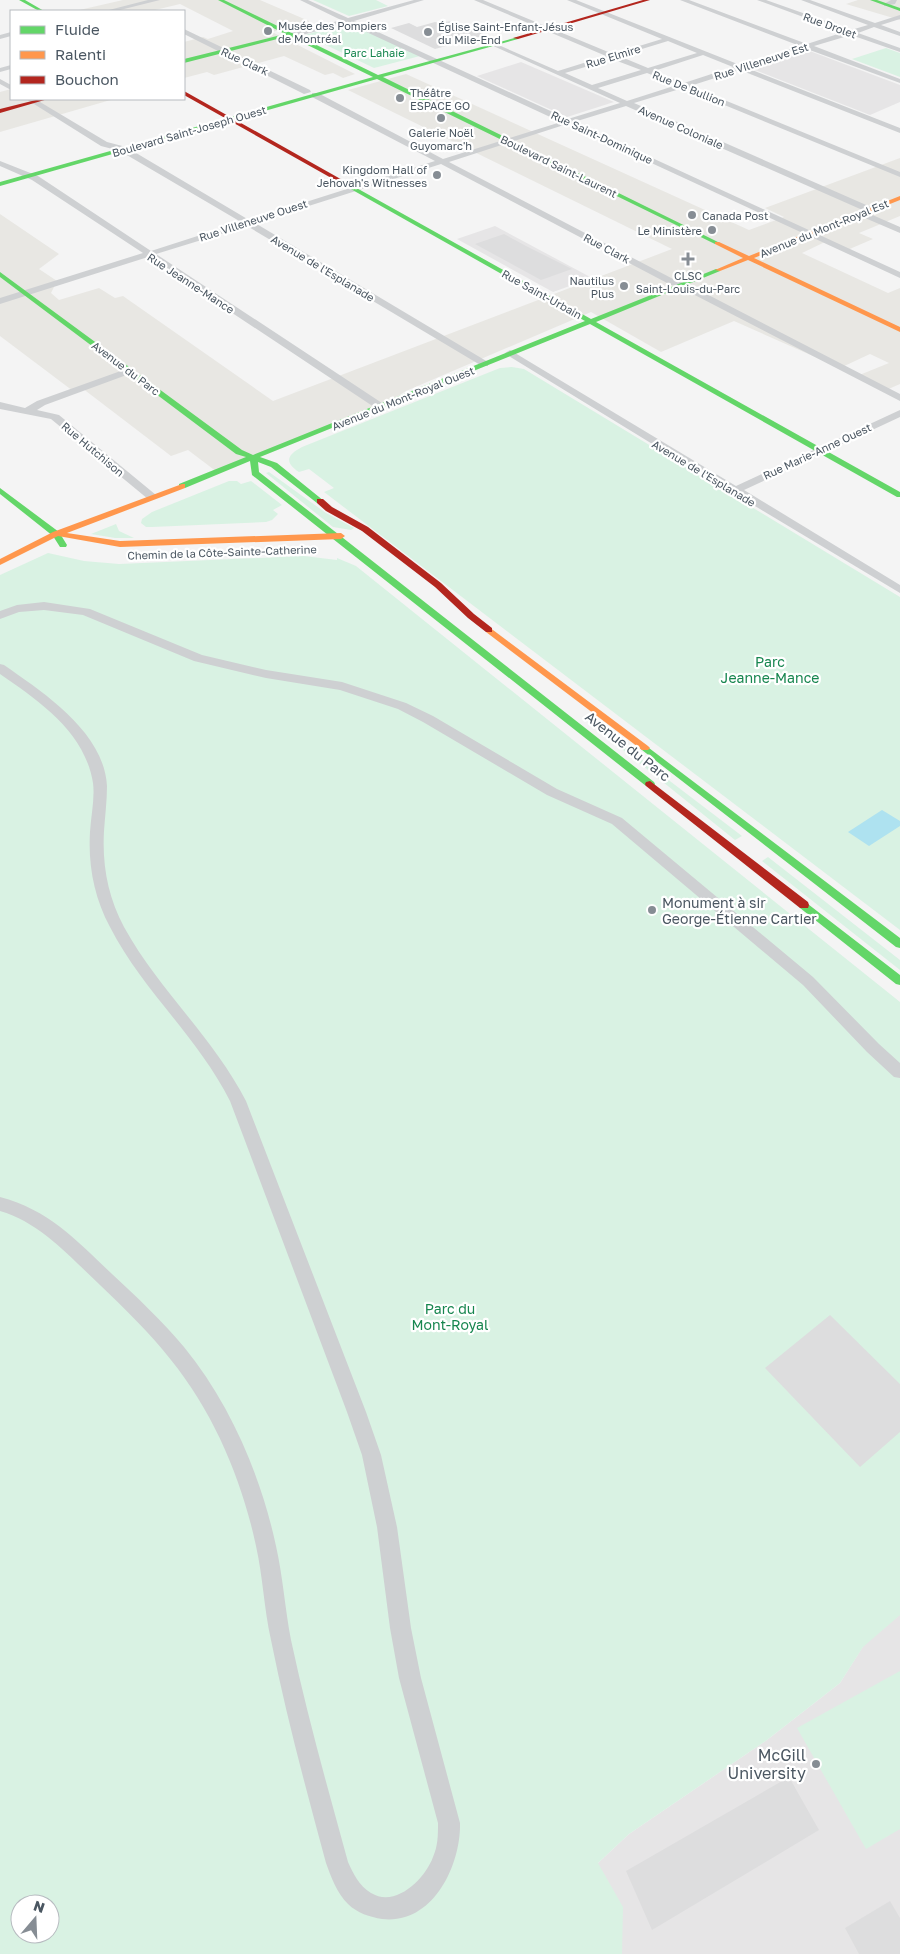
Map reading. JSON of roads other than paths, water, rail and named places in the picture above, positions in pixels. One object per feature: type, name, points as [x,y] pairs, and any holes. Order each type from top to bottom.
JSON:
[{"type":"main road","points":[[21,0],[40,10]]},
{"type":"main road","name":"Boulevard Saint-Laurent","points":[[220,0],[748,258],[900,330]]},
{"type":"main road","points":[[599,11],[629,0]]},
{"type":"main road","points":[[432,59],[599,11],[648,0]]},
{"type":"main road","points":[[872,0],[890,2],[900,10]]},
{"type":"main road","points":[[432,59],[492,44],[542,27]]},
{"type":"main road","points":[[185,61],[290,34]]},
{"type":"main road","name":"Boulevard Saint-Joseph Ouest","points":[[0,184],[23,175],[432,59]]},
{"type":"main road","name":"Rue Saint-Urbain","points":[[185,95],[900,495]]},
{"type":"main road","points":[[0,111],[37,100]]},
{"type":"main road","name":"Boulevard Saint-Joseph Ouest","points":[[0,178],[23,175]]},
{"type":"main road","name":"Avenue du Mont-Royal Est","points":[[748,258],[900,198]]},
{"type":"main road","name":"Avenue du Mont-Royal Ouest","points":[[56,534],[254,459],[748,258]]},
{"type":"main road","name":"Avenue du Parc","points":[[0,274],[239,452],[274,465],[329,509],[365,529],[438,585],[471,616],[704,792],[900,944]]},
{"type":"main road","name":"Avenue du Parc","points":[[254,459],[255,473],[363,556],[900,981]]},
{"type":"main road","points":[[0,490],[56,534],[60,542],[73,548]]},
{"type":"main road","points":[[22,538],[30,535],[56,534]]},
{"type":"main road","points":[[0,562],[56,534]]},
{"type":"main road","name":"Chemin de la Côte-Sainte-Catherine","points":[[56,534],[120,544],[337,536]]},
{"type":"main road","name":"Avenue du Parc","points":[[337,536],[350,538],[369,545],[426,590],[471,616]]},
{"type":"main road","name":"Chemin de la Côte-Sainte-Catherine","points":[[330,548],[349,551],[363,556]]},
{"type":"main road","name":"Chemin de la Côte-Sainte-Catherine","points":[[259,551],[293,550]]},
{"type":"main road","name":"Chemin de la Côte-Sainte-Catherine","points":[[98,552],[128,556]]},
{"type":"street","points":[[124,0],[144,10]]},
{"type":"street","points":[[112,10],[157,0]]},
{"type":"street","name":"Rue Saint-Dominique","points":[[304,0],[900,275]]},
{"type":"street","points":[[290,34],[420,0]]},
{"type":"street","name":"Rue De Bullion","points":[[477,0],[900,176]]},
{"type":"street","points":[[570,0],[900,131]]},
{"type":"street","points":[[683,0],[900,81]]},
{"type":"street","name":"Rue Drolet","points":[[760,0],[900,50]]},
{"type":"street","points":[[804,0],[900,34]]},
{"type":"street","name":"Rue Villeneuve Est","points":[[507,140],[900,17]]},
{"type":"street","name":"Rue Clark","points":[[185,31],[311,94],[900,398]]},
{"type":"street","name":"Rue Elmire","points":[[558,73],[669,40]]},
{"type":"street","name":"Avenue Coloniale","points":[[492,44],[866,211],[900,230]]},
{"type":"street","points":[[590,88],[704,53]]},
{"type":"street","name":"Avenue de l'Esplanade","points":[[37,100],[104,144],[118,148],[247,222],[485,364]]},
{"type":"street","name":"Rue Villeneuve Ouest","points":[[0,301],[507,140]]},
{"type":"street","name":"Rue Jeanne-Mance","points":[[0,163],[23,175],[35,178],[147,254],[381,407]]},
{"type":"street","name":"Avenue de l'Esplanade","points":[[510,354],[900,590]]},
{"type":"street","points":[[28,411],[41,404],[130,371]]},
{"type":"street","name":"Rue Hutchison","points":[[0,405],[18,411],[43,412],[55,418],[152,497]]},
{"type":"street","name":"Rue Marie-Anne Ouest","points":[[734,491],[900,412]]},
{"type":"street","points":[[0,616],[17,609],[44,606],[86,612],[198,658],[242,669],[342,686],[402,706],[428,719],[552,792],[616,821],[808,980],[873,1048],[900,1072]]},
{"type":"street","points":[[0,668],[68,721],[89,747],[99,774],[96,854],[98,877],[106,902],[138,964],[204,1047],[220,1070],[242,1111],[366,1436],[385,1515],[409,1677],[435,1774],[447,1806],[450,1832],[442,1868],[432,1884],[417,1898],[399,1907],[381,1909],[362,1903],[346,1884],[337,1863],[289,1677],[266,1545],[254,1500],[230,1441],[200,1386],[179,1356],[158,1331],[57,1234],[34,1216],[0,1204]]},
{"type":"water","points":[[882,810],[900,821],[900,826],[869,846],[848,832]]},
{"type":"place","name":"Musée des Pompiers de Montréal","points":[[268,31]]},
{"type":"place","name":"Église Saint-Enfant-Jésus du Mile-End","points":[[428,32]]},
{"type":"place","name":"Théâtre ESPACE GO","points":[[400,98]]},
{"type":"place","name":"Galerie Noël Guyomarc'h","points":[[441,118]]},
{"type":"place","name":"Kingdom Hall of Jehovah's Witnesses","points":[[437,175]]},
{"type":"place","name":"Canada Post","points":[[692,215]]},
{"type":"place","name":"Le Ministère","points":[[712,230]]},
{"type":"place","name":"CLSC Saint-Louis-du-Parc","points":[[688,259]]},
{"type":"place","name":"Nautilus Plus","points":[[624,286]]},
{"type":"place","name":"Monument à sir George-Étienne Cartier","points":[[652,910]]},
{"type":"place","name":"McGill University","points":[[816,1764]]},
{"type":"park label","name":"Parc Lahaie","points":[[374,52]]},
{"type":"park label","name":"Parc Jeanne-Mance","points":[[770,670]]},
{"type":"park label","name":"Parc du Mont-Royal","points":[[450,1316]]}]
